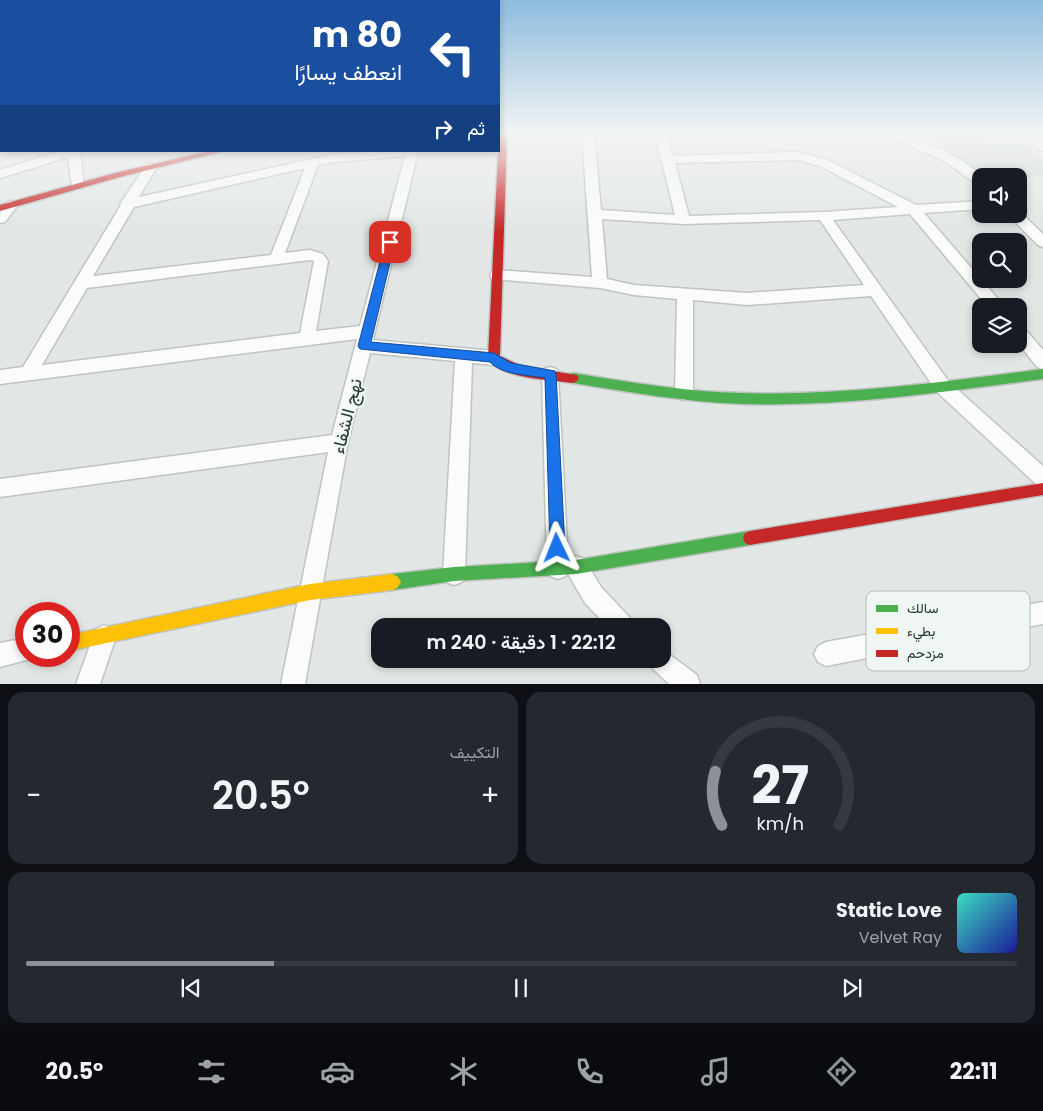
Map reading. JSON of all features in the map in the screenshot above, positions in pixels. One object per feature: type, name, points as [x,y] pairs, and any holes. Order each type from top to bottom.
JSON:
[{"type":"street","points":[[0,174],[26,166]]},
{"type":"street","points":[[75,166],[78,185]]},
{"type":"street","points":[[0,219],[5,206],[155,166]]},
{"type":"street","points":[[127,204],[308,166]]},
{"type":"street","points":[[276,259],[312,166]]},
{"type":"street","name":"نهج الشفاء","points":[[293,684],[340,442],[409,166]]},
{"type":"street","points":[[502,166],[494,358],[497,362],[509,367],[715,397],[790,399],[943,387],[1043,374]]},
{"type":"street","points":[[591,166],[600,283]]},
{"type":"street","points":[[669,166],[684,220]]},
{"type":"street","points":[[828,166],[913,209],[989,298]]},
{"type":"street","points":[[962,166],[972,173]]},
{"type":"street","points":[[28,373],[127,204],[151,167]]},
{"type":"street","points":[[595,214],[684,220],[824,216],[972,206]]},
{"type":"street","points":[[824,216],[943,387],[1043,478]]},
{"type":"street","points":[[1023,223],[1043,242]]},
{"type":"street","points":[[81,283],[310,255],[318,256],[321,261],[308,338]]},
{"type":"street","points":[[497,275],[600,283],[634,290],[685,295],[747,298],[875,290]]},
{"type":"street","points":[[684,393],[685,295]]},
{"type":"street","points":[[0,377],[308,338],[366,339],[464,356],[494,358]]},
{"type":"street","points":[[1027,343],[1043,362]]},
{"type":"street","points":[[454,574],[464,356]]},
{"type":"street","points":[[550,374],[567,567],[615,618]]},
{"type":"street","points":[[0,488],[340,442]]},
{"type":"street","points":[[80,641],[310,592],[454,574],[567,567],[1043,489]]},
{"type":"street","points":[[1030,615],[1043,613]]},
{"type":"street","points":[[88,684],[104,637]]},
{"type":"street","points":[[826,654],[866,646]]},
{"type":"street","points":[[0,655],[15,652]]},
{"type":"street","points":[[669,668],[688,684]]},
{"type":"shaded area","points":[[969,166],[1043,166],[1043,175],[1027,178],[1027,168],[972,168]]},
{"type":"traffic: fast","points":[[573,378],[692,395],[740,399],[799,399],[869,395],[1043,374]]},
{"type":"traffic: fast","points":[[393,582],[454,574],[576,567],[750,538]]},
{"type":"traffic: slow","points":[[80,641],[310,592],[393,582]]},
{"type":"traffic: jam","points":[[0,208],[157,166]]},
{"type":"traffic: jam","points":[[502,166],[494,358],[502,364],[521,371],[573,378]]},
{"type":"traffic: jam","points":[[750,538],[1043,489]]},
{"type":"route","points":[[390,242],[364,346],[494,358],[497,362],[509,367],[550,374],[557,548]]}]
